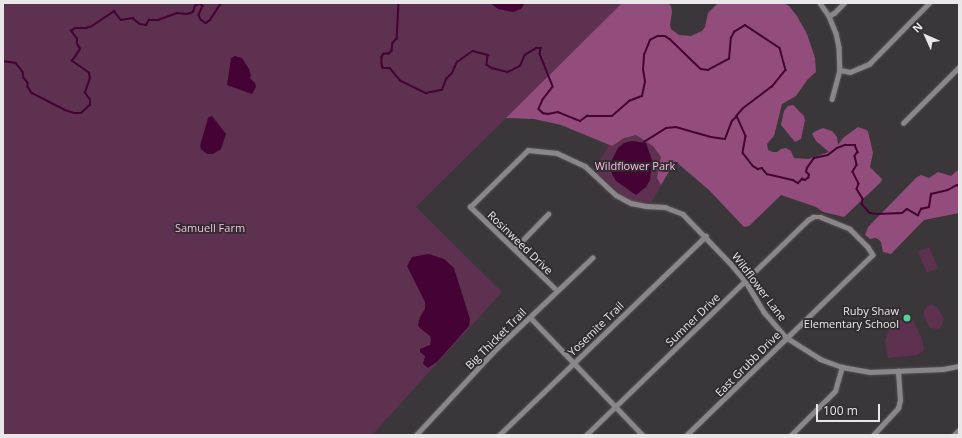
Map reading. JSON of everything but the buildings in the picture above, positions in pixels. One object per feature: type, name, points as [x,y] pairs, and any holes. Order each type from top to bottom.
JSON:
[{"type":"street","points":[[820,3],[829,16],[836,33],[841,63],[832,99]]},
{"type":"street","points":[[829,16],[844,3]]},
{"type":"street","points":[[840,70],[850,72],[869,64],[929,3]]},
{"type":"street","points":[[903,123],[959,67]]},
{"type":"street","name":"Wildflower Lane","points":[[470,207],[528,150],[557,153],[585,166],[616,195],[631,203],[646,206],[665,207],[683,214],[706,236],[746,282],[764,312],[787,338],[816,357],[842,367],[869,372],[943,369],[959,366]]},
{"type":"street","name":"Rosinweed Drive","points":[[470,207],[557,292]]},
{"type":"street","points":[[514,249],[548,214]]},
{"type":"street","name":"Sumner Drive","points":[[586,435],[813,217],[821,217],[850,229],[868,247],[873,256]]},
{"type":"street","name":"Yosemite Trail","points":[[499,435],[706,236]]},
{"type":"street","name":"East Grubb Drive","points":[[687,435],[873,256]]},
{"type":"street","name":"Big Thicket Trail","points":[[416,435],[493,352],[531,318],[592,258]]},
{"type":"street","points":[[531,318],[643,435]]},
{"type":"street","points":[[791,435],[835,390],[842,367]]},
{"type":"street","points":[[873,435],[898,408],[900,400],[898,371]]},
{"type":"street","points":[[954,435],[959,430]]},
{"type":"green space","name":"Samuell Farm","points":[[3,3],[622,3],[416,207],[502,292],[372,435],[3,435]]},
{"type":"green space","name":"Wildflower Park","points":[[622,122],[678,156],[651,203],[633,201],[623,196],[594,170]]},
{"type":"green space","points":[[929,247],[938,268],[927,273],[918,252]]},
{"type":"green space","points":[[930,304],[938,308],[944,319],[939,329],[930,328],[924,316],[924,310]]},
{"type":"green space","points":[[911,316],[922,339],[924,349],[917,355],[888,358],[885,341],[889,330],[899,321]]},
{"type":"shaded area","points":[[490,3],[525,3],[521,9],[513,12],[498,9]]},
{"type":"shaded area","points":[[622,3],[668,3],[671,6],[672,12],[670,25],[671,29],[679,35],[691,36],[702,31],[705,27],[708,13],[718,3],[784,3],[789,6],[797,16],[807,34],[815,58],[816,72],[808,79],[796,96],[782,104],[774,136],[767,144],[768,150],[777,152],[786,148],[791,151],[794,158],[808,159],[829,152],[816,141],[812,134],[814,132],[823,128],[832,131],[837,137],[838,145],[843,138],[858,127],[868,131],[873,153],[870,167],[882,179],[881,182],[844,217],[823,212],[816,207],[781,195],[749,226],[744,227],[709,190],[675,161],[661,185],[657,178],[661,157],[653,146],[636,135],[624,138],[612,146],[561,125],[534,119],[506,118]]},
{"type":"shaded area","points":[[235,56],[242,58],[249,69],[251,76],[250,78],[255,83],[256,87],[252,94],[227,85],[231,58]]},
{"type":"shaded area","points":[[793,105],[804,116],[805,120],[801,139],[795,142],[781,125],[784,111],[788,106]]},
{"type":"shaded area","points":[[212,116],[226,134],[221,149],[213,154],[207,154],[201,149],[200,146],[208,118]]},
{"type":"shaded area","points":[[632,141],[646,143],[652,160],[650,180],[646,187],[636,195],[616,181],[612,174],[610,164],[618,148],[624,143]]},
{"type":"shaded area","points":[[959,169],[959,213],[924,220],[891,254],[883,252],[881,242],[878,239],[870,239],[865,235],[868,227],[917,177],[921,175],[929,178],[938,172],[951,176]]},
{"type":"shaded area","points":[[429,254],[444,259],[454,268],[470,319],[469,326],[438,361],[428,368],[423,364],[425,356],[420,352],[420,349],[430,345],[431,340],[430,336],[418,325],[420,317],[425,309],[425,302],[407,266],[412,257]]},
{"type":"waterway","points":[[3,61],[16,63],[23,72],[24,78],[32,93],[65,110],[74,113],[81,113],[90,105],[90,100],[85,93],[90,78],[89,73],[72,61],[80,49],[77,44],[77,39],[71,31],[75,28],[86,28],[92,26],[114,11],[121,20],[133,18],[140,24],[146,25],[149,20],[158,20],[177,13],[187,14],[193,12],[195,6],[200,3],[203,6],[199,15],[201,20],[206,23],[210,20],[221,3]]},
{"type":"waterway","points":[[399,3],[397,39],[393,43],[392,51],[389,54],[384,54],[382,57],[382,64],[383,68],[390,68],[401,81],[426,93],[442,90],[446,79],[452,73],[457,62],[473,51],[488,55],[487,65],[492,68],[508,72],[520,66],[525,55],[536,48],[541,48],[540,54],[553,87],[543,100],[539,109],[543,113],[548,114],[558,112],[580,121],[587,116],[612,116],[629,101],[642,96],[645,82],[643,70],[644,55],[650,40],[658,36],[665,36],[701,69],[708,70],[729,59],[731,38],[734,32],[745,25],[780,48],[786,70],[772,87],[743,109],[737,116],[746,136],[743,153],[753,166],[758,169],[762,168],[767,174],[793,180],[798,183],[802,179],[805,180],[808,178],[809,175],[806,172],[807,168],[814,158],[828,155],[837,148],[845,145],[855,145],[858,152],[855,156],[857,165],[853,172],[859,184],[857,189],[863,199],[862,204],[870,213],[877,214],[902,213],[907,209],[918,215],[921,209],[929,207],[931,194],[948,190],[957,185],[959,186]]},
{"type":"waterway","points":[[644,142],[666,128],[676,127],[711,137],[725,139],[732,121],[737,116]]},
{"type":"place","name":"Ruby Shaw Elementary School","points":[[907,318]]}]
